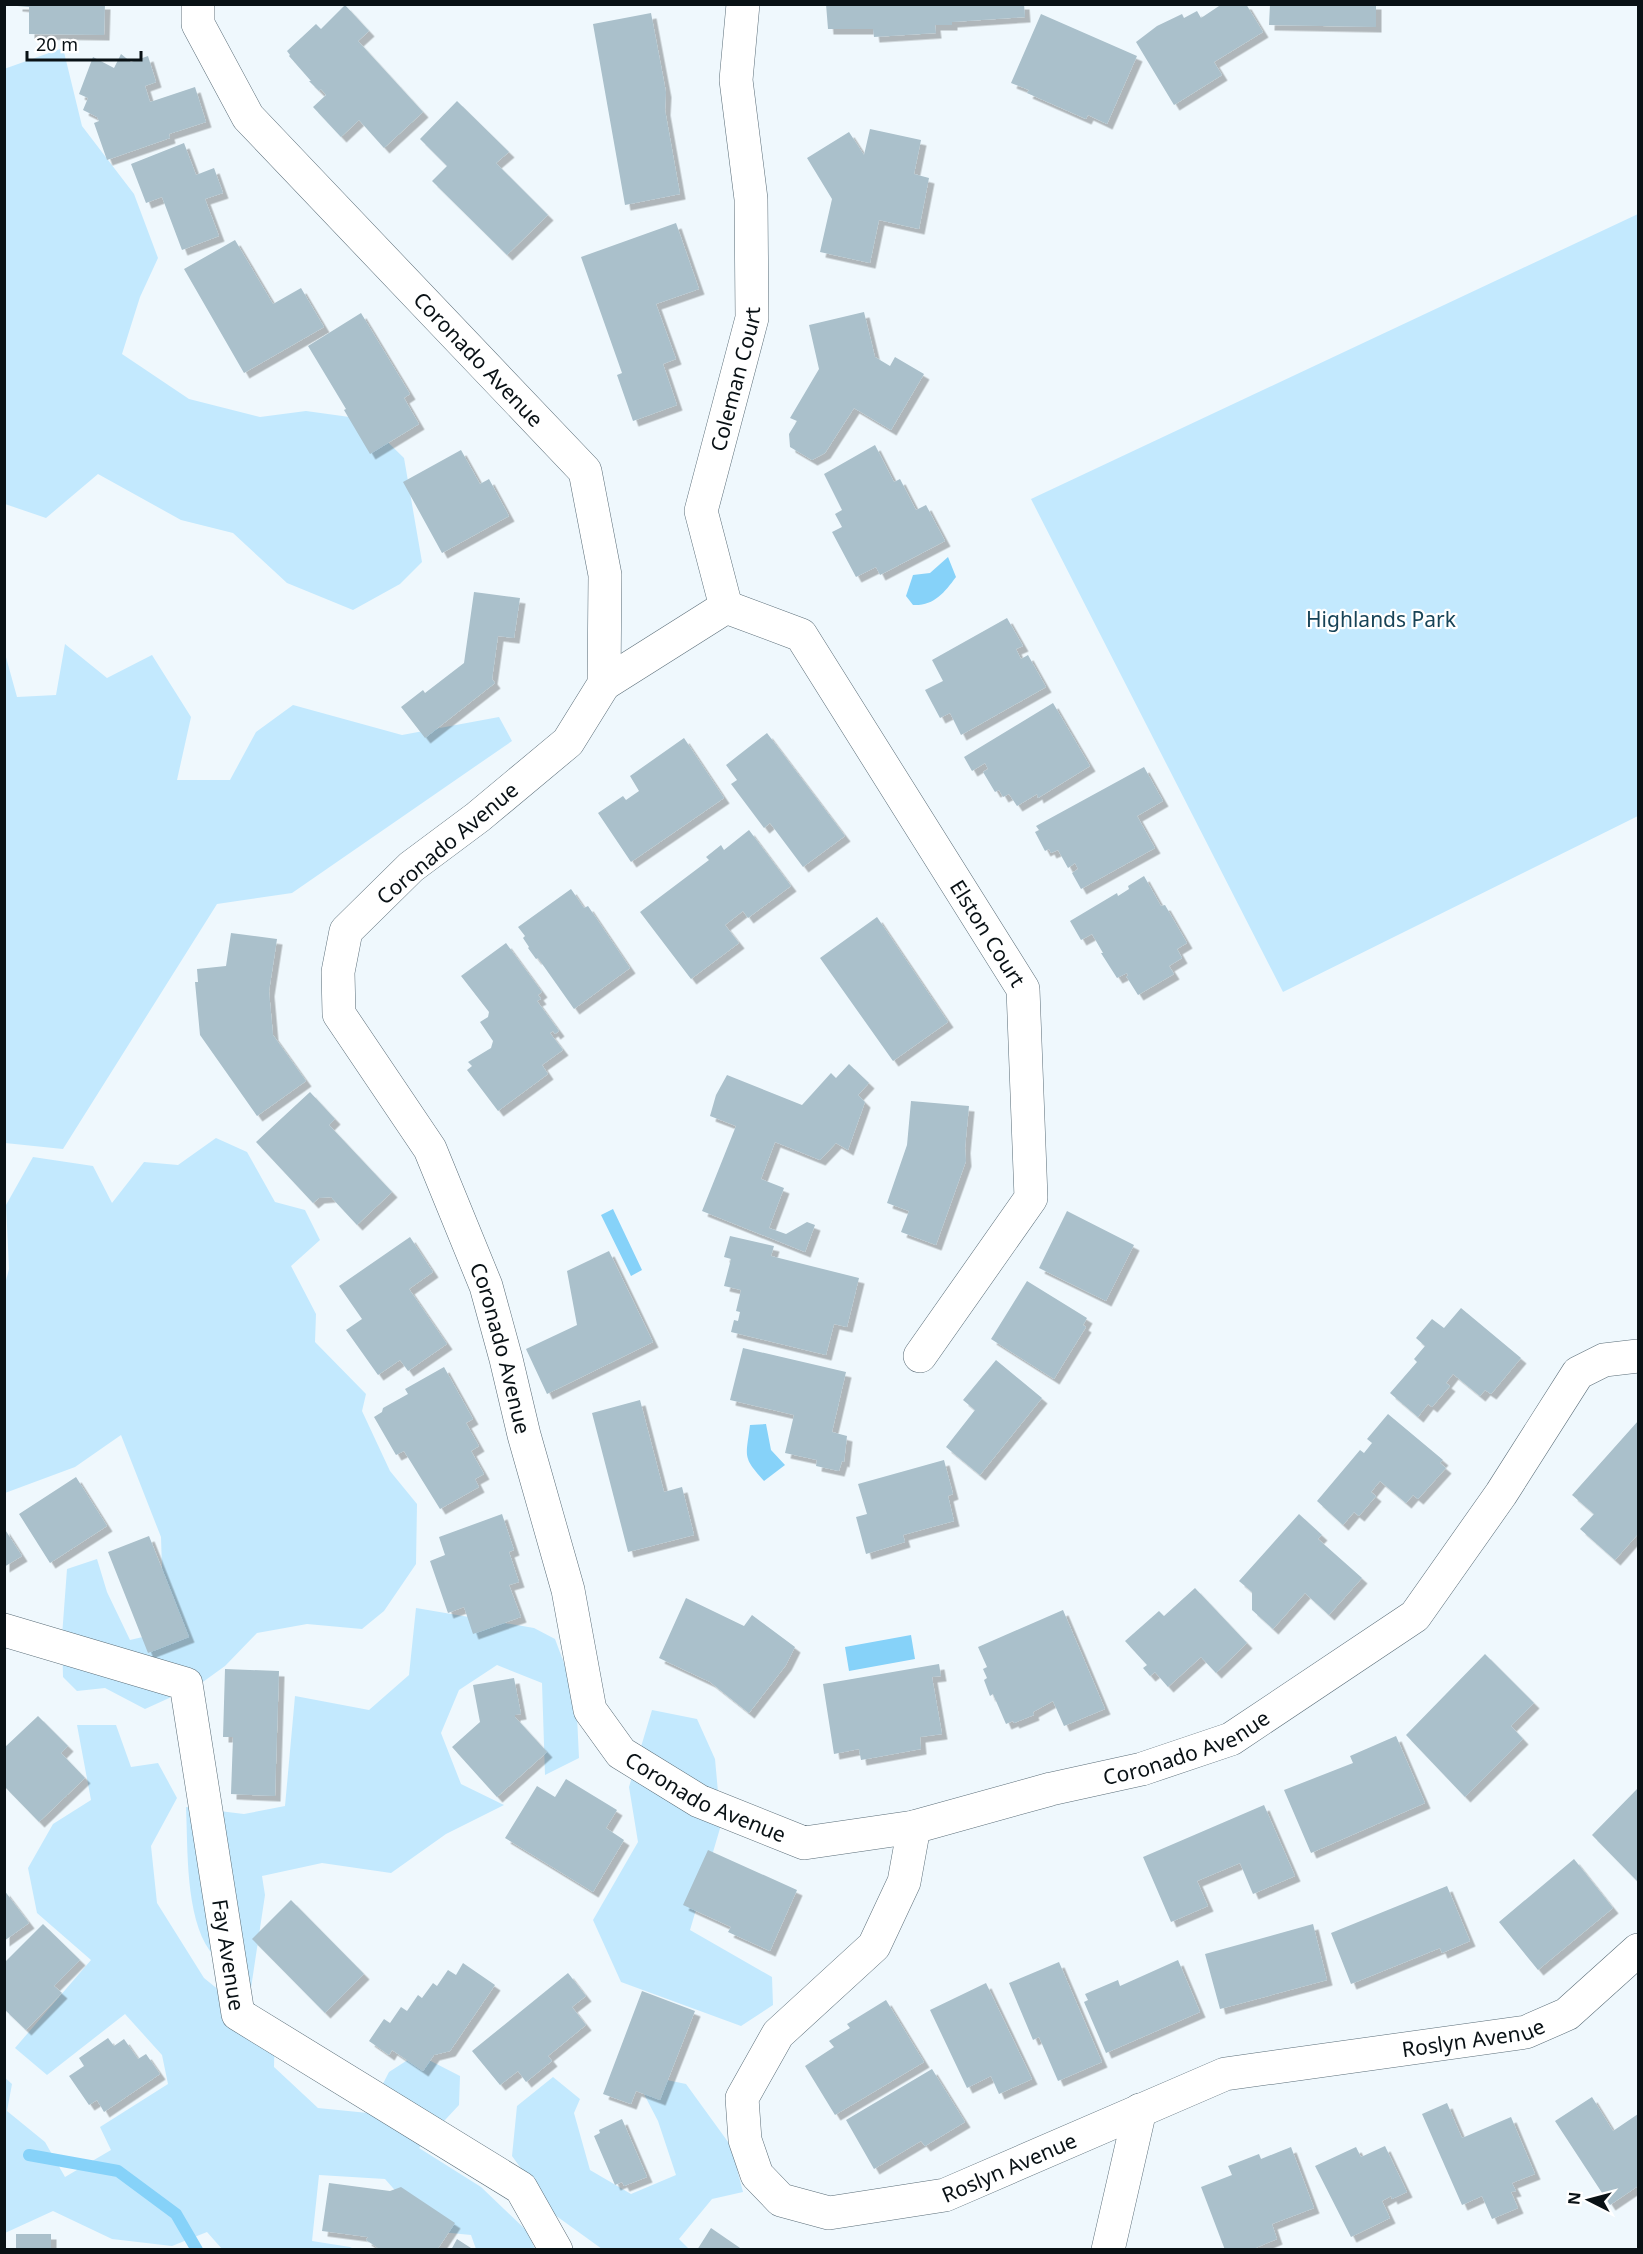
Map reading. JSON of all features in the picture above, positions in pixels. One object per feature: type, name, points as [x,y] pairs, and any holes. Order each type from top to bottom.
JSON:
[{"type":"street","name":"Coronado Avenue","points":[[198,4],[198,24],[248,117],[585,471],[605,575],[604,684],[568,742],[478,817],[411,867],[346,931],[338,972],[339,1014],[430,1149],[486,1286],[507,1359],[524,1435],[568,1590],[590,1710],[621,1753],[699,1802],[804,1843],[914,1827],[1051,1789],[1143,1769],[1231,1739],[1415,1616],[1501,1494],[1578,1372],[1604,1360],[1638,1356]]},
{"type":"street","name":"Coleman Court","points":[[726,607],[701,511],[752,318],[751,199],[736,80],[742,4]]},
{"type":"street","points":[[604,684],[726,607]]},
{"type":"street","name":"Elston Court","points":[[726,607],[801,635],[1023,989],[1031,1198],[920,1356]]},
{"type":"street","name":"Fay Avenue","points":[[4,1630],[186,1684],[238,2014],[521,2188],[556,2250]]},
{"type":"street","name":"Roslyn Avenue","points":[[914,1827],[904,1882],[874,1946],[778,2034],[742,2098],[746,2140],[757,2175],[781,2200],[829,2213],[945,2195],[1225,2074],[1526,2032],[1567,2014],[1638,1950]]},
{"type":"street","points":[[1108,2250],[1140,2110]]},
{"type":"green space","points":[[63,48],[82,126],[134,194],[158,258],[140,297],[122,354],[189,399],[260,417],[306,411],[364,419],[404,458],[422,562],[400,584],[353,610],[287,583],[233,533],[181,520],[98,474],[46,518],[5,504],[4,69]]},
{"type":"green space","name":"Highlands Park","points":[[1638,214],[1638,816],[1283,992],[1031,499]]},
{"type":"green space","points":[[65,644],[107,678],[152,655],[191,717],[177,780],[230,780],[256,732],[293,705],[402,735],[499,717],[512,741],[292,893],[217,904],[63,1149],[5,1143],[4,650],[17,697],[56,695]]},
{"type":"green space","points":[[216,1138],[247,1152],[275,1202],[305,1210],[320,1240],[291,1266],[316,1314],[315,1342],[366,1394],[362,1411],[390,1471],[417,1504],[416,1564],[384,1611],[362,1629],[307,1624],[257,1633],[225,1666],[200,1684],[145,1709],[105,1688],[77,1691],[63,1677],[62,1636],[67,1569],[97,1559],[107,1592],[130,1640],[164,1632],[161,1537],[121,1435],[75,1467],[5,1493],[4,1288],[9,1269],[6,1205],[33,1157],[93,1166],[112,1203],[144,1162],[178,1165]]},
{"type":"green space","points":[[416,1608],[534,1628],[555,1639],[576,1695],[579,1758],[545,1775],[542,1683],[497,1665],[459,1690],[441,1733],[461,1784],[504,1805],[446,1834],[391,1873],[322,1863],[262,1876],[265,1895],[251,1988],[214,1956],[196,1920],[189,1881],[186,1807],[244,1814],[285,1806],[295,1696],[369,1710],[409,1675]]},
{"type":"green space","points":[[652,1710],[697,1719],[715,1759],[721,1825],[690,1930],[772,1977],[773,2005],[741,2026],[621,1982],[593,1920],[638,1842],[629,1787]]},
{"type":"green space","points":[[77,1725],[116,1725],[131,1767],[158,1763],[177,1798],[151,1846],[157,1903],[204,1978],[225,1995],[275,2023],[274,2067],[318,2108],[368,2113],[389,2072],[417,2054],[460,2076],[459,2105],[419,2148],[481,2187],[527,2231],[535,2249],[476,2249],[471,2235],[431,2231],[385,2179],[319,2175],[312,2241],[354,2249],[222,2249],[207,2232],[172,2246],[112,2239],[53,2211],[5,2233],[4,2077],[12,2084],[7,2111],[45,2142],[65,2177],[111,2150],[100,2127],[168,2084],[162,2055],[125,2014],[47,2075],[15,2048],[91,1960],[37,1913],[28,1868],[53,1824],[91,1800]]},
{"type":"green space","points":[[633,2073],[686,2084],[731,2146],[743,2192],[712,2199],[679,2239],[689,2249],[602,2249],[555,2215],[512,2156],[517,2106],[553,2077],[580,2099],[574,2113],[590,2170],[631,2194],[676,2175],[658,2121]]},
{"type":"water","points":[[948,557],[956,577],[933,601],[913,605],[906,596],[913,575],[930,573]]},
{"type":"water","points":[[613,1209],[642,1270],[631,1276],[601,1215]]},
{"type":"water","points":[[766,1424],[771,1450],[785,1465],[764,1481],[749,1461],[747,1451],[750,1425]]},
{"type":"water","points":[[911,1635],[915,1659],[849,1671],[845,1647]]},
{"type":"building","points":[[17,4],[105,4],[104,35],[29,34],[29,7],[17,6]]},
{"type":"building","points":[[826,4],[1024,4],[1025,17],[952,22],[952,25],[935,25],[936,33],[874,37],[873,29],[828,29]]},
{"type":"building","points":[[1222,4],[1246,4],[1263,32],[1214,62],[1222,75],[1174,105],[1136,42],[1157,26],[1182,14],[1184,18],[1197,11],[1201,18]]},
{"type":"building","points":[[1270,4],[1376,4],[1376,27],[1269,25]]},
{"type":"building","points":[[345,5],[369,31],[358,41],[423,112],[384,148],[359,120],[341,137],[313,107],[326,95],[309,81],[311,81],[287,51],[316,24],[321,29]]},
{"type":"building","points":[[651,13],[666,92],[665,110],[680,194],[625,205],[593,24]]},
{"type":"building","points":[[1041,14],[1137,56],[1107,124],[1088,115],[1086,119],[1027,93],[1029,90],[1011,83]]},
{"type":"building","points":[[121,54],[131,62],[148,56],[156,82],[145,86],[150,102],[195,87],[206,122],[169,134],[170,138],[107,160],[94,123],[99,121],[97,117],[83,110],[88,98],[79,94],[93,57],[114,68]]},
{"type":"building","points":[[457,101],[509,152],[496,163],[548,215],[507,255],[432,181],[447,166],[420,139]]},
{"type":"building","points":[[870,129],[921,140],[914,174],[929,178],[919,229],[879,220],[870,263],[820,252],[832,199],[807,158],[849,132],[864,155]]},
{"type":"building","points":[[184,143],[196,175],[214,168],[223,193],[205,199],[219,236],[182,250],[162,197],[146,203],[131,164]]},
{"type":"building","points":[[676,223],[699,289],[656,304],[676,359],[663,364],[677,405],[633,421],[617,375],[622,373],[581,257]]},
{"type":"building","points":[[235,240],[273,304],[301,288],[324,327],[244,373],[184,269]]},
{"type":"building","points":[[864,312],[875,357],[890,366],[895,357],[924,374],[891,430],[854,408],[825,453],[812,460],[790,447],[789,434],[797,421],[790,418],[819,369],[809,325]]},
{"type":"building","points":[[361,313],[410,394],[404,398],[419,424],[370,454],[308,346]]},
{"type":"building","points":[[875,445],[894,482],[900,479],[916,510],[926,505],[945,541],[880,575],[876,567],[856,577],[832,532],[842,527],[835,514],[842,510],[824,474]]},
{"type":"building","points":[[461,450],[480,484],[489,479],[509,516],[442,553],[403,482]]},
{"type":"building","points":[[474,592],[520,598],[514,638],[498,636],[492,679],[495,683],[425,738],[401,707],[423,690],[425,693],[464,663]]},
{"type":"building","points":[[1007,618],[1023,646],[1016,649],[1021,659],[1028,655],[1046,687],[961,735],[950,713],[940,718],[925,690],[943,681],[932,660]]},
{"type":"building","points":[[1053,703],[1090,766],[1038,798],[1037,794],[1017,806],[1009,794],[1003,797],[999,790],[995,792],[983,772],[988,769],[985,763],[972,771],[964,757]]},
{"type":"building","points":[[767,733],[845,836],[803,867],[770,823],[764,828],[731,784],[737,780],[726,765]]},
{"type":"building","points":[[684,738],[724,798],[631,862],[598,813],[623,796],[626,800],[639,791],[630,776]]},
{"type":"building","points":[[1144,767],[1163,801],[1137,816],[1155,848],[1081,889],[1072,873],[1078,869],[1075,863],[1068,868],[1058,850],[1051,853],[1049,849],[1045,851],[1035,832],[1039,830],[1036,826]]},
{"type":"building","points":[[749,830],[791,886],[748,918],[743,911],[725,925],[739,943],[691,979],[640,912],[709,860],[706,857],[721,845],[724,850]]},
{"type":"building","points":[[1144,876],[1161,906],[1165,905],[1187,943],[1177,949],[1182,958],[1169,966],[1174,974],[1138,995],[1126,976],[1128,976],[1127,973],[1117,978],[1092,934],[1081,940],[1070,921],[1117,893],[1118,896],[1129,889],[1128,886]]},
{"type":"building","points":[[571,889],[584,908],[588,906],[630,968],[574,1009],[538,958],[536,959],[528,948],[523,938],[525,936],[518,927]]},
{"type":"building","points":[[877,917],[948,1022],[893,1061],[820,958]]},
{"type":"building","points":[[231,933],[277,939],[269,991],[273,1035],[306,1081],[257,1116],[200,1035],[195,982],[198,982],[197,969],[226,966]]},
{"type":"building","points":[[506,943],[542,992],[538,995],[541,999],[537,1001],[559,1031],[555,1034],[553,1031],[550,1033],[563,1050],[542,1065],[548,1074],[498,1111],[467,1070],[472,1066],[468,1062],[491,1048],[493,1041],[480,1022],[488,1017],[489,1012],[461,976]]},
{"type":"building","points":[[849,1064],[869,1083],[858,1095],[865,1102],[848,1150],[836,1143],[820,1160],[775,1142],[761,1179],[784,1188],[769,1228],[786,1234],[807,1222],[815,1225],[805,1252],[702,1211],[736,1126],[710,1116],[716,1095],[727,1075],[802,1105],[831,1073],[836,1078]]},
{"type":"building","points":[[310,1092],[335,1119],[329,1125],[392,1192],[357,1225],[331,1197],[319,1198],[313,1203],[256,1142]]},
{"type":"building","points":[[911,1101],[969,1106],[966,1161],[936,1245],[901,1232],[909,1211],[887,1203],[907,1145]]},
{"type":"building","points":[[1067,1211],[1134,1245],[1106,1301],[1039,1268]]},
{"type":"building","points":[[730,1236],[774,1246],[771,1256],[859,1278],[847,1327],[834,1324],[826,1355],[731,1332],[734,1320],[738,1321],[740,1312],[736,1311],[741,1290],[724,1286],[731,1259],[724,1257]]},
{"type":"building","points":[[410,1237],[433,1272],[409,1289],[447,1344],[408,1371],[400,1360],[378,1375],[346,1330],[362,1319],[339,1286]]},
{"type":"building","points":[[609,1251],[653,1342],[547,1394],[526,1349],[577,1325],[567,1271]]},
{"type":"building","points":[[1027,1281],[1087,1318],[1083,1325],[1086,1327],[1054,1379],[991,1339]]},
{"type":"building","points":[[1461,1308],[1521,1358],[1491,1394],[1485,1390],[1480,1396],[1453,1374],[1446,1383],[1450,1386],[1432,1407],[1428,1404],[1418,1417],[1390,1393],[1417,1362],[1414,1359],[1425,1346],[1416,1338],[1432,1319],[1444,1328]]},
{"type":"building","points":[[743,1348],[846,1372],[832,1432],[847,1436],[844,1462],[842,1461],[839,1471],[816,1466],[817,1460],[785,1453],[794,1415],[730,1400]]},
{"type":"building","points":[[996,1360],[1042,1398],[980,1475],[946,1447],[975,1410],[963,1400]]},
{"type":"building","points":[[444,1367],[473,1419],[466,1423],[479,1446],[471,1451],[484,1474],[475,1479],[479,1487],[440,1509],[404,1451],[396,1455],[374,1417],[382,1412],[383,1408],[408,1394],[405,1389]]},
{"type":"building","points":[[640,1400],[664,1492],[682,1487],[694,1535],[628,1552],[592,1413]]},
{"type":"building","points":[[1388,1414],[1443,1460],[1440,1463],[1446,1468],[1418,1499],[1413,1495],[1406,1503],[1380,1481],[1371,1492],[1376,1496],[1359,1516],[1354,1512],[1343,1525],[1317,1501],[1360,1450],[1364,1453],[1372,1443],[1367,1439]]},
{"type":"building","points":[[1638,1421],[1638,1534],[1615,1560],[1580,1529],[1594,1514],[1572,1495]]},
{"type":"building","points":[[944,1460],[953,1494],[948,1496],[954,1521],[903,1535],[905,1542],[866,1554],[856,1517],[867,1514],[858,1484]]},
{"type":"building","points":[[76,1477],[107,1526],[50,1563],[19,1514]]},
{"type":"building","points":[[502,1514],[514,1550],[509,1552],[519,1582],[509,1585],[521,1617],[473,1634],[464,1607],[448,1613],[430,1561],[445,1555],[439,1537]]},
{"type":"building","points":[[1299,1514],[1322,1535],[1318,1539],[1362,1578],[1329,1615],[1305,1593],[1273,1629],[1252,1610],[1252,1592],[1239,1581]]},
{"type":"building","points":[[4,1528],[22,1556],[4,1567]]},
{"type":"building","points":[[149,1536],[189,1637],[148,1653],[108,1552]]},
{"type":"building","points":[[1195,1588],[1247,1643],[1216,1673],[1201,1657],[1168,1687],[1155,1672],[1150,1676],[1143,1668],[1147,1665],[1125,1641],[1159,1611],[1164,1616]]},
{"type":"building","points":[[686,1598],[744,1626],[752,1615],[795,1647],[786,1665],[749,1713],[710,1682],[659,1658]]},
{"type":"building","points":[[1063,1610],[1105,1709],[1064,1726],[1053,1701],[1033,1712],[1034,1715],[1006,1724],[984,1680],[987,1678],[983,1669],[987,1667],[978,1647]]},
{"type":"building","points":[[1485,1654],[1534,1703],[1511,1726],[1523,1739],[1465,1797],[1406,1735]]},
{"type":"building","points":[[939,1664],[941,1676],[932,1677],[942,1734],[920,1737],[921,1749],[861,1760],[859,1749],[834,1754],[823,1684]]},
{"type":"building","points":[[225,1669],[279,1671],[275,1796],[231,1794],[233,1737],[223,1737]]},
{"type":"building","points":[[514,1678],[521,1714],[515,1717],[547,1752],[497,1797],[452,1747],[480,1722],[473,1685]]},
{"type":"building","points":[[38,1716],[68,1746],[61,1753],[85,1778],[39,1822],[4,1786],[4,1748]]},
{"type":"building","points":[[1396,1736],[1425,1803],[1311,1853],[1284,1790],[1353,1763],[1350,1756]]},
{"type":"building","points":[[566,1779],[617,1810],[606,1828],[624,1840],[593,1892],[505,1838],[537,1786],[555,1797]]},
{"type":"building","points":[[1638,1788],[1638,1880],[1637,1881],[1592,1835]]},
{"type":"building","points":[[1264,1805],[1295,1876],[1253,1894],[1240,1863],[1197,1881],[1208,1906],[1171,1922],[1143,1857]]},
{"type":"building","points":[[708,1850],[797,1890],[770,1951],[728,1932],[731,1927],[683,1905]]},
{"type":"building","points":[[1574,1859],[1613,1908],[1538,1970],[1499,1922]]},
{"type":"building","points":[[1447,1886],[1470,1941],[1442,1953],[1440,1948],[1351,1984],[1331,1933]]},
{"type":"building","points":[[4,1890],[29,1923],[4,1941]]},
{"type":"building","points":[[291,1900],[364,1974],[325,2013],[252,1939]]},
{"type":"building","points":[[43,1924],[80,1960],[54,1986],[62,1993],[26,2030],[4,2009],[4,1963]]},
{"type":"building","points":[[1313,1924],[1327,1980],[1220,2009],[1205,1954]]},
{"type":"building","points":[[1178,1960],[1200,2012],[1106,2053],[1084,2002],[1088,2000],[1085,1994],[1118,1980],[1120,1986]]},
{"type":"building","points":[[1059,1962],[1102,2062],[1058,2081],[1039,2037],[1033,2040],[1009,1983]]},
{"type":"building","points":[[463,1963],[495,1985],[450,2051],[434,2055],[423,2071],[392,2050],[389,2055],[369,2041],[384,2019],[390,2023],[401,2007],[407,2011],[418,1995],[422,1998],[433,1983],[437,1986],[448,1970],[456,1975]]},
{"type":"building","points":[[568,1973],[586,1996],[572,2007],[586,2025],[548,2056],[552,2061],[526,2082],[518,2071],[500,2085],[472,2051]]},
{"type":"building","points":[[986,1983],[1032,2079],[999,2094],[991,2076],[967,2088],[930,2010]]},
{"type":"building","points":[[642,1991],[695,2011],[660,2100],[636,2091],[631,2104],[603,2094]]},
{"type":"building","points":[[886,2000],[924,2062],[835,2115],[805,2066],[834,2047],[829,2041],[850,2028],[847,2024]]},
{"type":"building","points":[[108,2038],[114,2046],[124,2039],[138,2059],[146,2054],[160,2074],[104,2112],[97,2100],[89,2105],[69,2076],[84,2066],[79,2058]]},
{"type":"building","points":[[932,2069],[965,2122],[925,2146],[921,2141],[874,2169],[846,2120]]},
{"type":"building","points":[[1592,2097],[1613,2131],[1638,2114],[1638,2186],[1610,2205],[1555,2121]]},
{"type":"building","points":[[1447,2103],[1462,2138],[1511,2117],[1535,2174],[1512,2183],[1516,2191],[1511,2192],[1518,2208],[1492,2219],[1482,2196],[1462,2205],[1422,2114]]},
{"type":"building","points":[[622,2119],[647,2177],[624,2186],[622,2182],[615,2185],[594,2136],[600,2133],[599,2130]]},
{"type":"building","points":[[1385,2146],[1407,2192],[1382,2201],[1390,2218],[1351,2237],[1315,2166],[1356,2147],[1361,2157]]},
{"type":"building","points":[[1291,2147],[1314,2208],[1272,2224],[1277,2239],[1251,2250],[1225,2250],[1201,2187],[1232,2175],[1228,2166],[1259,2154],[1261,2159]]},
{"type":"building","points":[[329,2183],[390,2191],[401,2187],[455,2223],[437,2250],[381,2250],[366,2240],[368,2237],[322,2231]]},
{"type":"building","points":[[711,2228],[743,2250],[697,2250]]},
{"type":"building","points":[[16,2234],[51,2234],[51,2250],[16,2250]]},
{"type":"building","points":[[457,2239],[474,2250],[451,2250]]},
{"type":"waterway","points":[[29,2155],[118,2171],[176,2214],[197,2250]]}]
